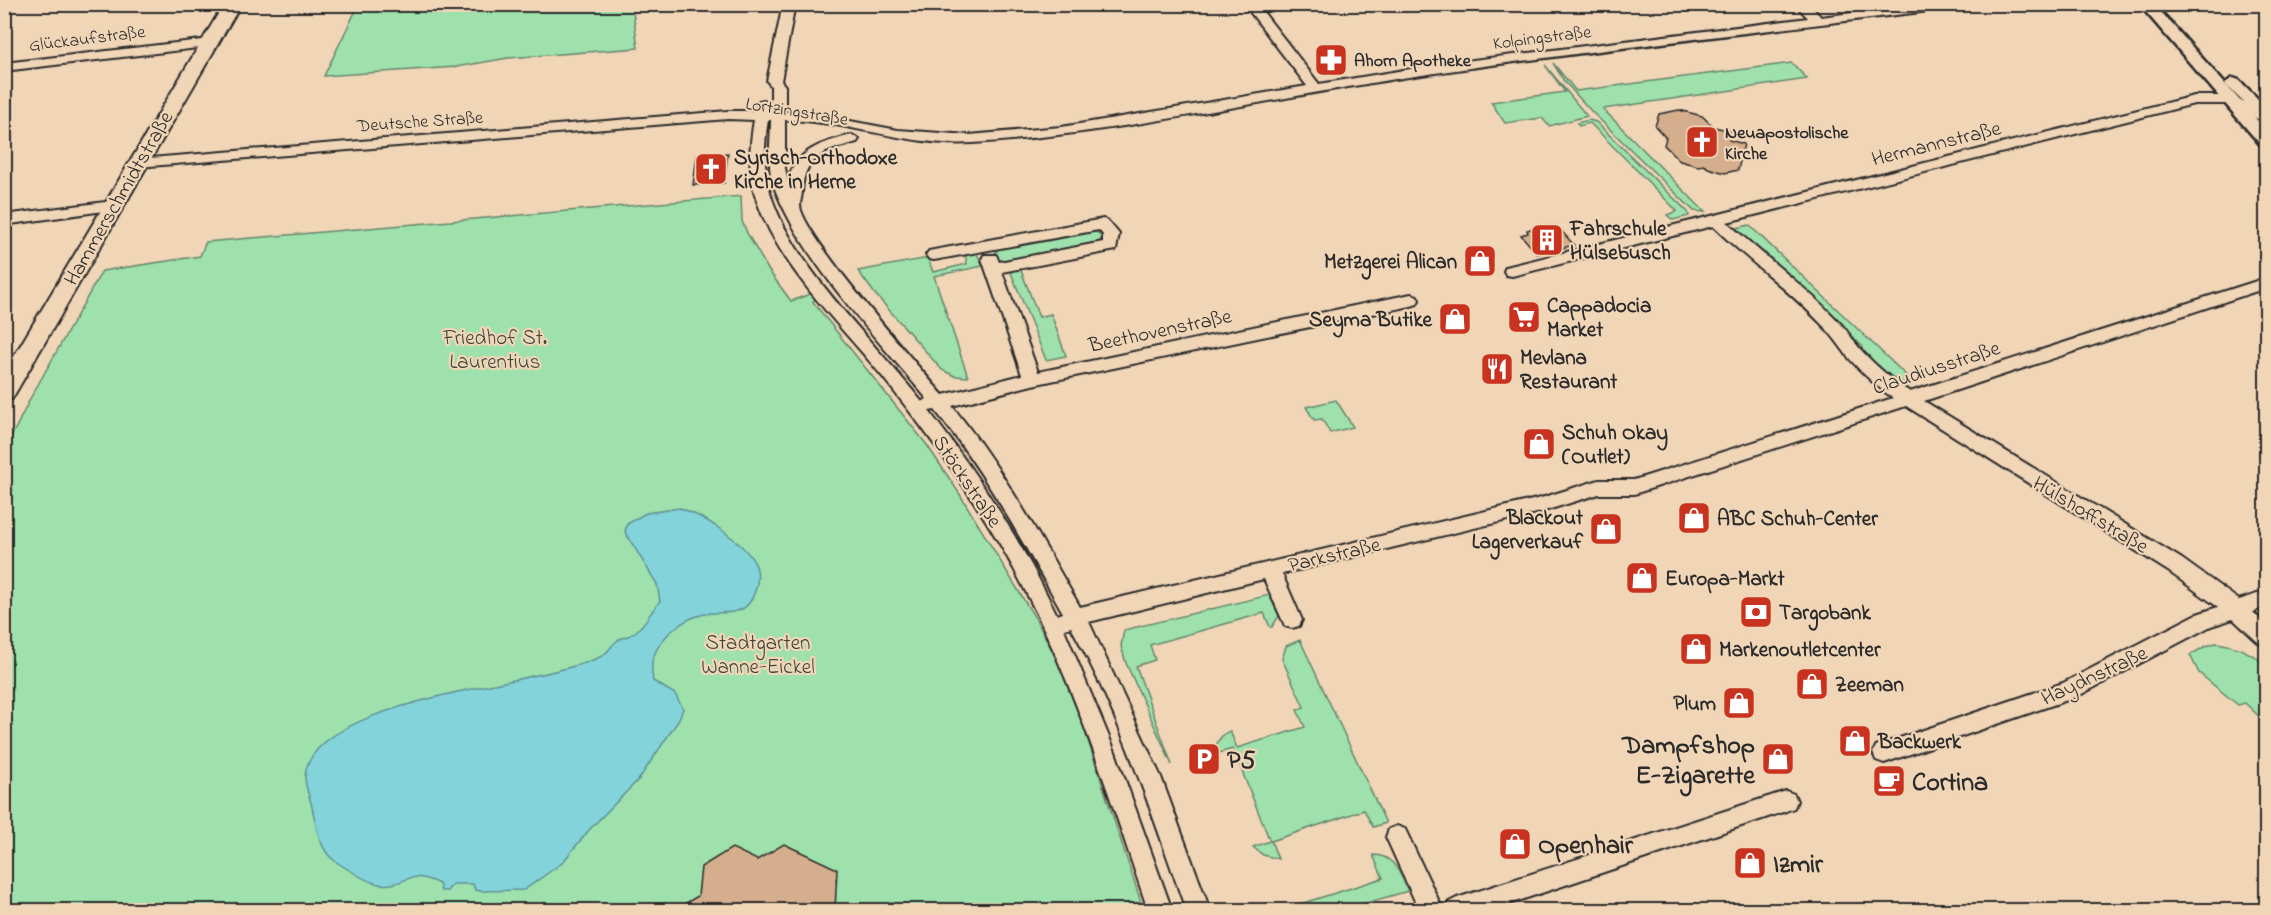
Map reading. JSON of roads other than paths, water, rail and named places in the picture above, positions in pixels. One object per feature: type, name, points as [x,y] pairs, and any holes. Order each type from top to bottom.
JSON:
[{"type":"main road","name":"Hammerschmidtstraße","points":[[6,386],[233,4]]},
{"type":"street","name":"Stöckstraße","points":[[789,4],[774,81],[768,87],[756,145],[757,175],[773,220],[790,250],[816,285],[918,408],[990,513],[1051,625],[1090,715],[1160,910]]},
{"type":"street","points":[[1250,4],[1315,88]]},
{"type":"street","points":[[1801,4],[1817,20]]},
{"type":"street","name":"Kolpingstraße","points":[[1315,88],[1485,62],[1954,4]]},
{"type":"street","points":[[2146,4],[2266,140]]},
{"type":"street","points":[[2159,4],[2211,62],[2266,117]]},
{"type":"street","name":"Glückaufstraße","points":[[4,67],[210,43]]},
{"type":"street","name":"Stöckstraße","points":[[774,81],[778,86],[780,182],[792,206],[836,277],[939,402],[982,460],[1076,617],[1150,777],[1198,910]]},
{"type":"street","name":"Lortzingstraße","points":[[777,119],[852,139],[918,145],[944,144],[969,139],[1061,131],[1315,88]]},
{"type":"street","name":"Hermannstraße","points":[[1512,271],[2194,100],[2230,100]]},
{"type":"street","points":[[2230,100],[2266,117]]},
{"type":"street","name":"Lortzingstraße","points":[[705,119],[777,119],[802,116],[898,134],[969,139]]},
{"type":"street","name":"Deutsche Straße","points":[[138,164],[705,119]]},
{"type":"street","points":[[792,206],[796,195],[795,180],[799,168],[808,157],[823,147],[852,139]]},
{"type":"street","points":[[4,220],[113,206]]},
{"type":"street","name":"Hülshoffstraße","points":[[1716,220],[1749,252],[1778,273],[1836,329],[1855,354],[1888,386],[1977,444],[2175,565],[2236,609],[2266,637]]},
{"type":"street","points":[[934,255],[1103,224],[1111,234],[1111,246],[993,268]]},
{"type":"street","points":[[985,246],[1032,379]]},
{"type":"street","name":"Claudiusstraße","points":[[1617,487],[1634,487],[1706,465],[2266,283]]},
{"type":"street","name":"Beethovenstraße","points":[[918,408],[1032,379],[1411,300]]},
{"type":"street","name":"Parkstraße","points":[[1051,625],[1270,569],[1542,505],[1599,487],[1617,487]]},
{"type":"street","points":[[1270,569],[1292,620]]},
{"type":"street","name":"Haydnstraße","points":[[1884,753],[2069,690],[2190,627],[2266,599]]},
{"type":"street","points":[[1457,910],[1786,801]]},
{"type":"street","points":[[1397,837],[1431,910]]},
{"type":"water","points":[[680,508],[700,517],[741,545],[756,565],[755,591],[744,608],[693,618],[676,627],[662,641],[652,660],[653,681],[675,694],[683,709],[678,721],[639,779],[589,830],[562,863],[524,890],[481,891],[475,890],[473,884],[453,884],[447,891],[441,891],[439,884],[419,877],[388,884],[375,883],[350,871],[329,856],[318,835],[305,780],[317,750],[345,728],[386,711],[434,697],[574,666],[604,655],[618,640],[638,630],[660,601],[657,584],[625,532],[627,524],[646,513]]},
{"type":"place","name":"Ahorn Apotheke","points":[[1331,60]]},
{"type":"place","name":"Neuapostolische Kirche","points":[[1702,142]]},
{"type":"place","name":"Syrisch-Orthodoxe Kirche in Herne","points":[[711,169]]},
{"type":"place","name":"Fahrschule Hülsebusch","points":[[1547,240]]},
{"type":"place","name":"Metzgerei Alican","points":[[1480,261]]},
{"type":"place","name":"Cappadocia Market","points":[[1524,317]]},
{"type":"place","name":"Seyma Butike","points":[[1455,319]]},
{"type":"place","name":"Mevlana Restaurant","points":[[1497,369]]},
{"type":"place","name":"Schuh Okay (Outlet)","points":[[1539,444]]},
{"type":"place","name":"ABC Schuh-Center","points":[[1694,518]]},
{"type":"place","name":"Blackout Lagerverkauf","points":[[1606,529]]},
{"type":"place","name":"Europa-Markt","points":[[1642,578]]},
{"type":"place","name":"Targobank","points":[[1756,612]]},
{"type":"place","name":"Markenoutletcenter","points":[[1696,649]]},
{"type":"place","name":"Zeeman","points":[[1812,684]]},
{"type":"place","name":"Plum","points":[[1739,703]]},
{"type":"place","name":"Backwerk","points":[[1855,741]]},
{"type":"place","name":"P5","points":[[1204,759]]},
{"type":"place","name":"Dampfshop E-Zigarette","points":[[1778,759]]},
{"type":"place","name":"Cortina","points":[[1889,781]]},
{"type":"place","name":"Openhair","points":[[1515,844]]},
{"type":"place","name":"Izmir","points":[[1750,863]]},
{"type":"park label","name":"Friedhof St. Laurentius","points":[[495,349]]},
{"type":"park label","name":"Stadtgarten Wanne-Eickel","points":[[758,654]]}]
